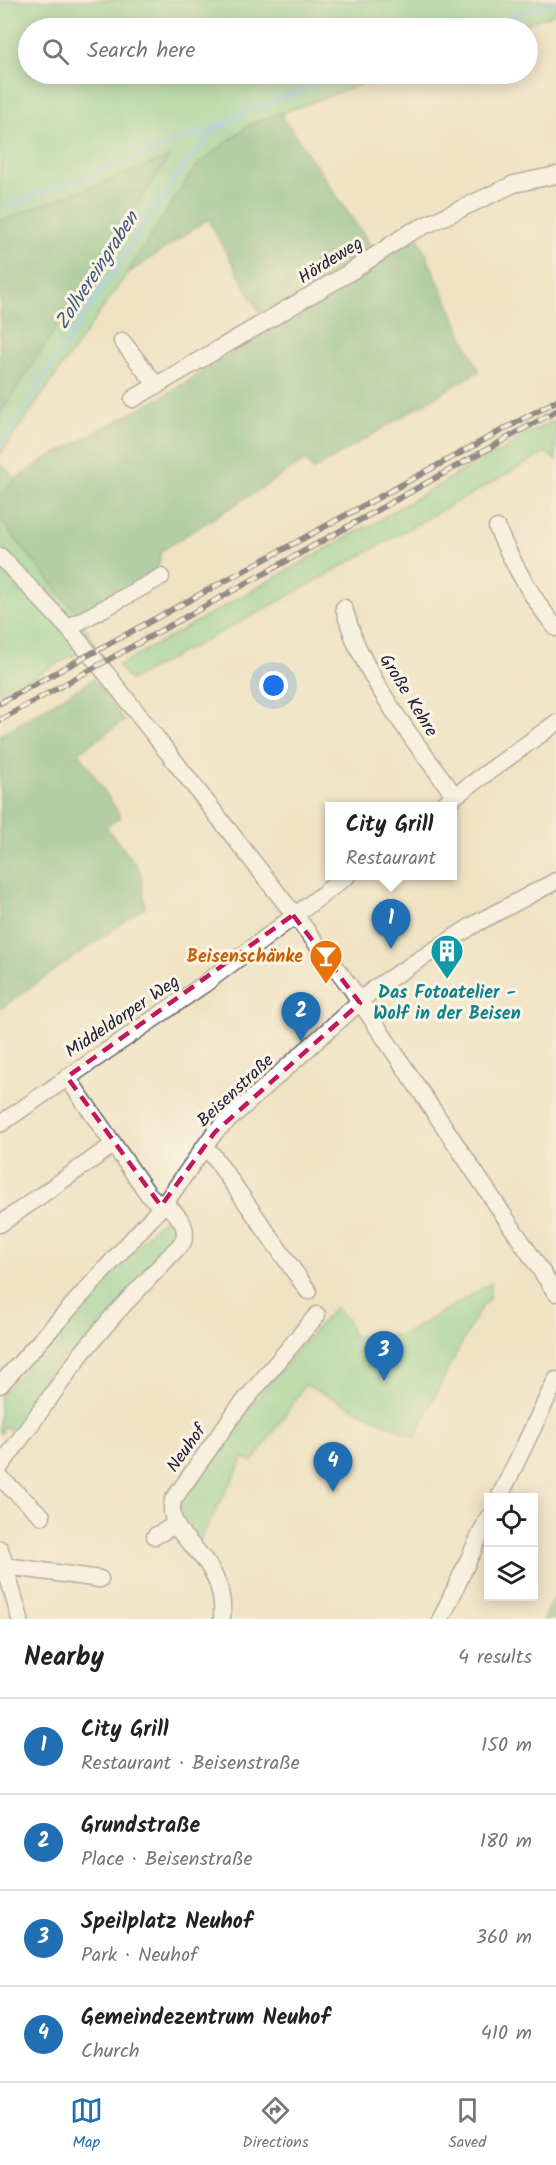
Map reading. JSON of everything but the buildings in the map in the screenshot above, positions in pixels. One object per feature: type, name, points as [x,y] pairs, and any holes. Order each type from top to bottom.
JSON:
[{"type":"street","name":"Hördeweg","points":[[133,399],[352,271],[409,233],[514,184],[556,175]]},
{"type":"street","points":[[122,341],[157,386]]},
{"type":"street","points":[[497,528],[513,566],[539,607],[556,628]]},
{"type":"street","points":[[0,556],[68,628],[106,673],[292,915],[349,985],[556,1293]]},
{"type":"street","points":[[68,628],[161,577]]},
{"type":"street","name":"Große Kehre","points":[[344,608],[357,646],[374,679],[415,743],[455,796]]},
{"type":"street","points":[[447,802],[556,723]]},
{"type":"street","name":"Middeldorper Weg","points":[[0,1124],[203,985],[340,880]]},
{"type":"street","name":"Beisenstraße","points":[[0,1384],[163,1205],[215,1132],[375,988],[475,924],[556,881]]},
{"type":"street","points":[[42,1516],[1,1469],[82,1353],[115,1314],[183,1242],[185,1235],[183,1223],[148,1194],[67,1077]]},
{"type":"street","points":[[0,1224],[113,1146]]},
{"type":"street","points":[[202,1149],[212,1154],[308,1291]]},
{"type":"street","name":"Neuhof","points":[[175,1525],[171,1508],[172,1500],[236,1411],[317,1315]]},
{"type":"street","points":[[501,1493],[556,1380]]},
{"type":"street","points":[[155,1536],[175,1525],[202,1557],[219,1586],[222,1619]]},
{"type":"street","points":[[441,1619],[484,1529]]},
{"type":"street","points":[[0,1548],[20,1619]]},
{"type":"street","points":[[6,1566],[100,1579]]},
{"type":"highlighted area","points":[[293,915],[360,1003],[215,1132],[161,1206],[67,1077]]},
{"type":"green space","points":[[0,0],[556,0],[556,13],[538,19],[18,18],[18,84],[362,84],[249,125],[200,163],[126,275],[0,455],[0,414],[168,158],[0,221]]},
{"type":"green space","points":[[280,113],[373,249],[262,317],[208,219],[126,275],[200,163],[249,125]]},
{"type":"green space","points":[[169,157],[0,414],[0,221]]},
{"type":"green space","points":[[418,237],[479,371],[313,470],[306,460],[161,551],[157,575],[80,617],[0,520],[0,496],[16,479],[44,460],[164,396]]},
{"type":"green space","points":[[556,419],[556,461],[546,452],[276,603],[130,680],[118,666],[361,529],[371,526],[491,454],[502,452],[518,439]]},
{"type":"green space","points":[[0,464],[16,479],[0,496]]},
{"type":"green space","points":[[0,520],[80,617],[94,644],[0,695]]},
{"type":"green space","points":[[94,679],[124,721],[79,752],[121,817],[106,827],[140,870],[145,907],[0,1009],[0,735]]},
{"type":"green space","points":[[169,1219],[178,1226],[176,1239],[72,1358],[61,1358],[27,1401],[33,1407],[17,1431],[12,1431],[5,1426],[0,1434],[0,1396],[158,1224]]},
{"type":"green space","points":[[491,1283],[489,1299],[481,1308],[451,1363],[415,1437],[305,1385],[253,1462],[244,1458],[199,1542],[179,1517],[181,1500],[265,1388],[335,1307],[347,1321],[353,1336],[403,1335]]},
{"type":"green space","points":[[556,1591],[556,1619],[543,1619]]},
{"type":"waterway","name":"Zollvereingraben","points":[[506,18],[556,1]]},
{"type":"waterway","name":"Zollvereingraben","points":[[0,444],[177,175],[212,133],[243,112],[320,84]]},
{"type":"waterway","name":"Zollvereingraben","points":[[0,209],[223,123]]},
{"type":"railway","points":[[0,703],[556,401]]},
{"type":"railway","points":[[0,720],[556,411]]},
{"type":"place","name":"City Grill","points":[[391,949]]},
{"type":"place","name":"Das Fotoatelier - Wolf in der Beisen","points":[[447,980]]},
{"type":"place","name":"Beisenschänke","points":[[326,985]]},
{"type":"place","name":"Grundstraße","points":[[301,1042]]},
{"type":"place","name":"Speilplatz Neuhof","points":[[384,1381]]},
{"type":"place","name":"Gemeindezentrum Neuhof","points":[[333,1492]]}]
